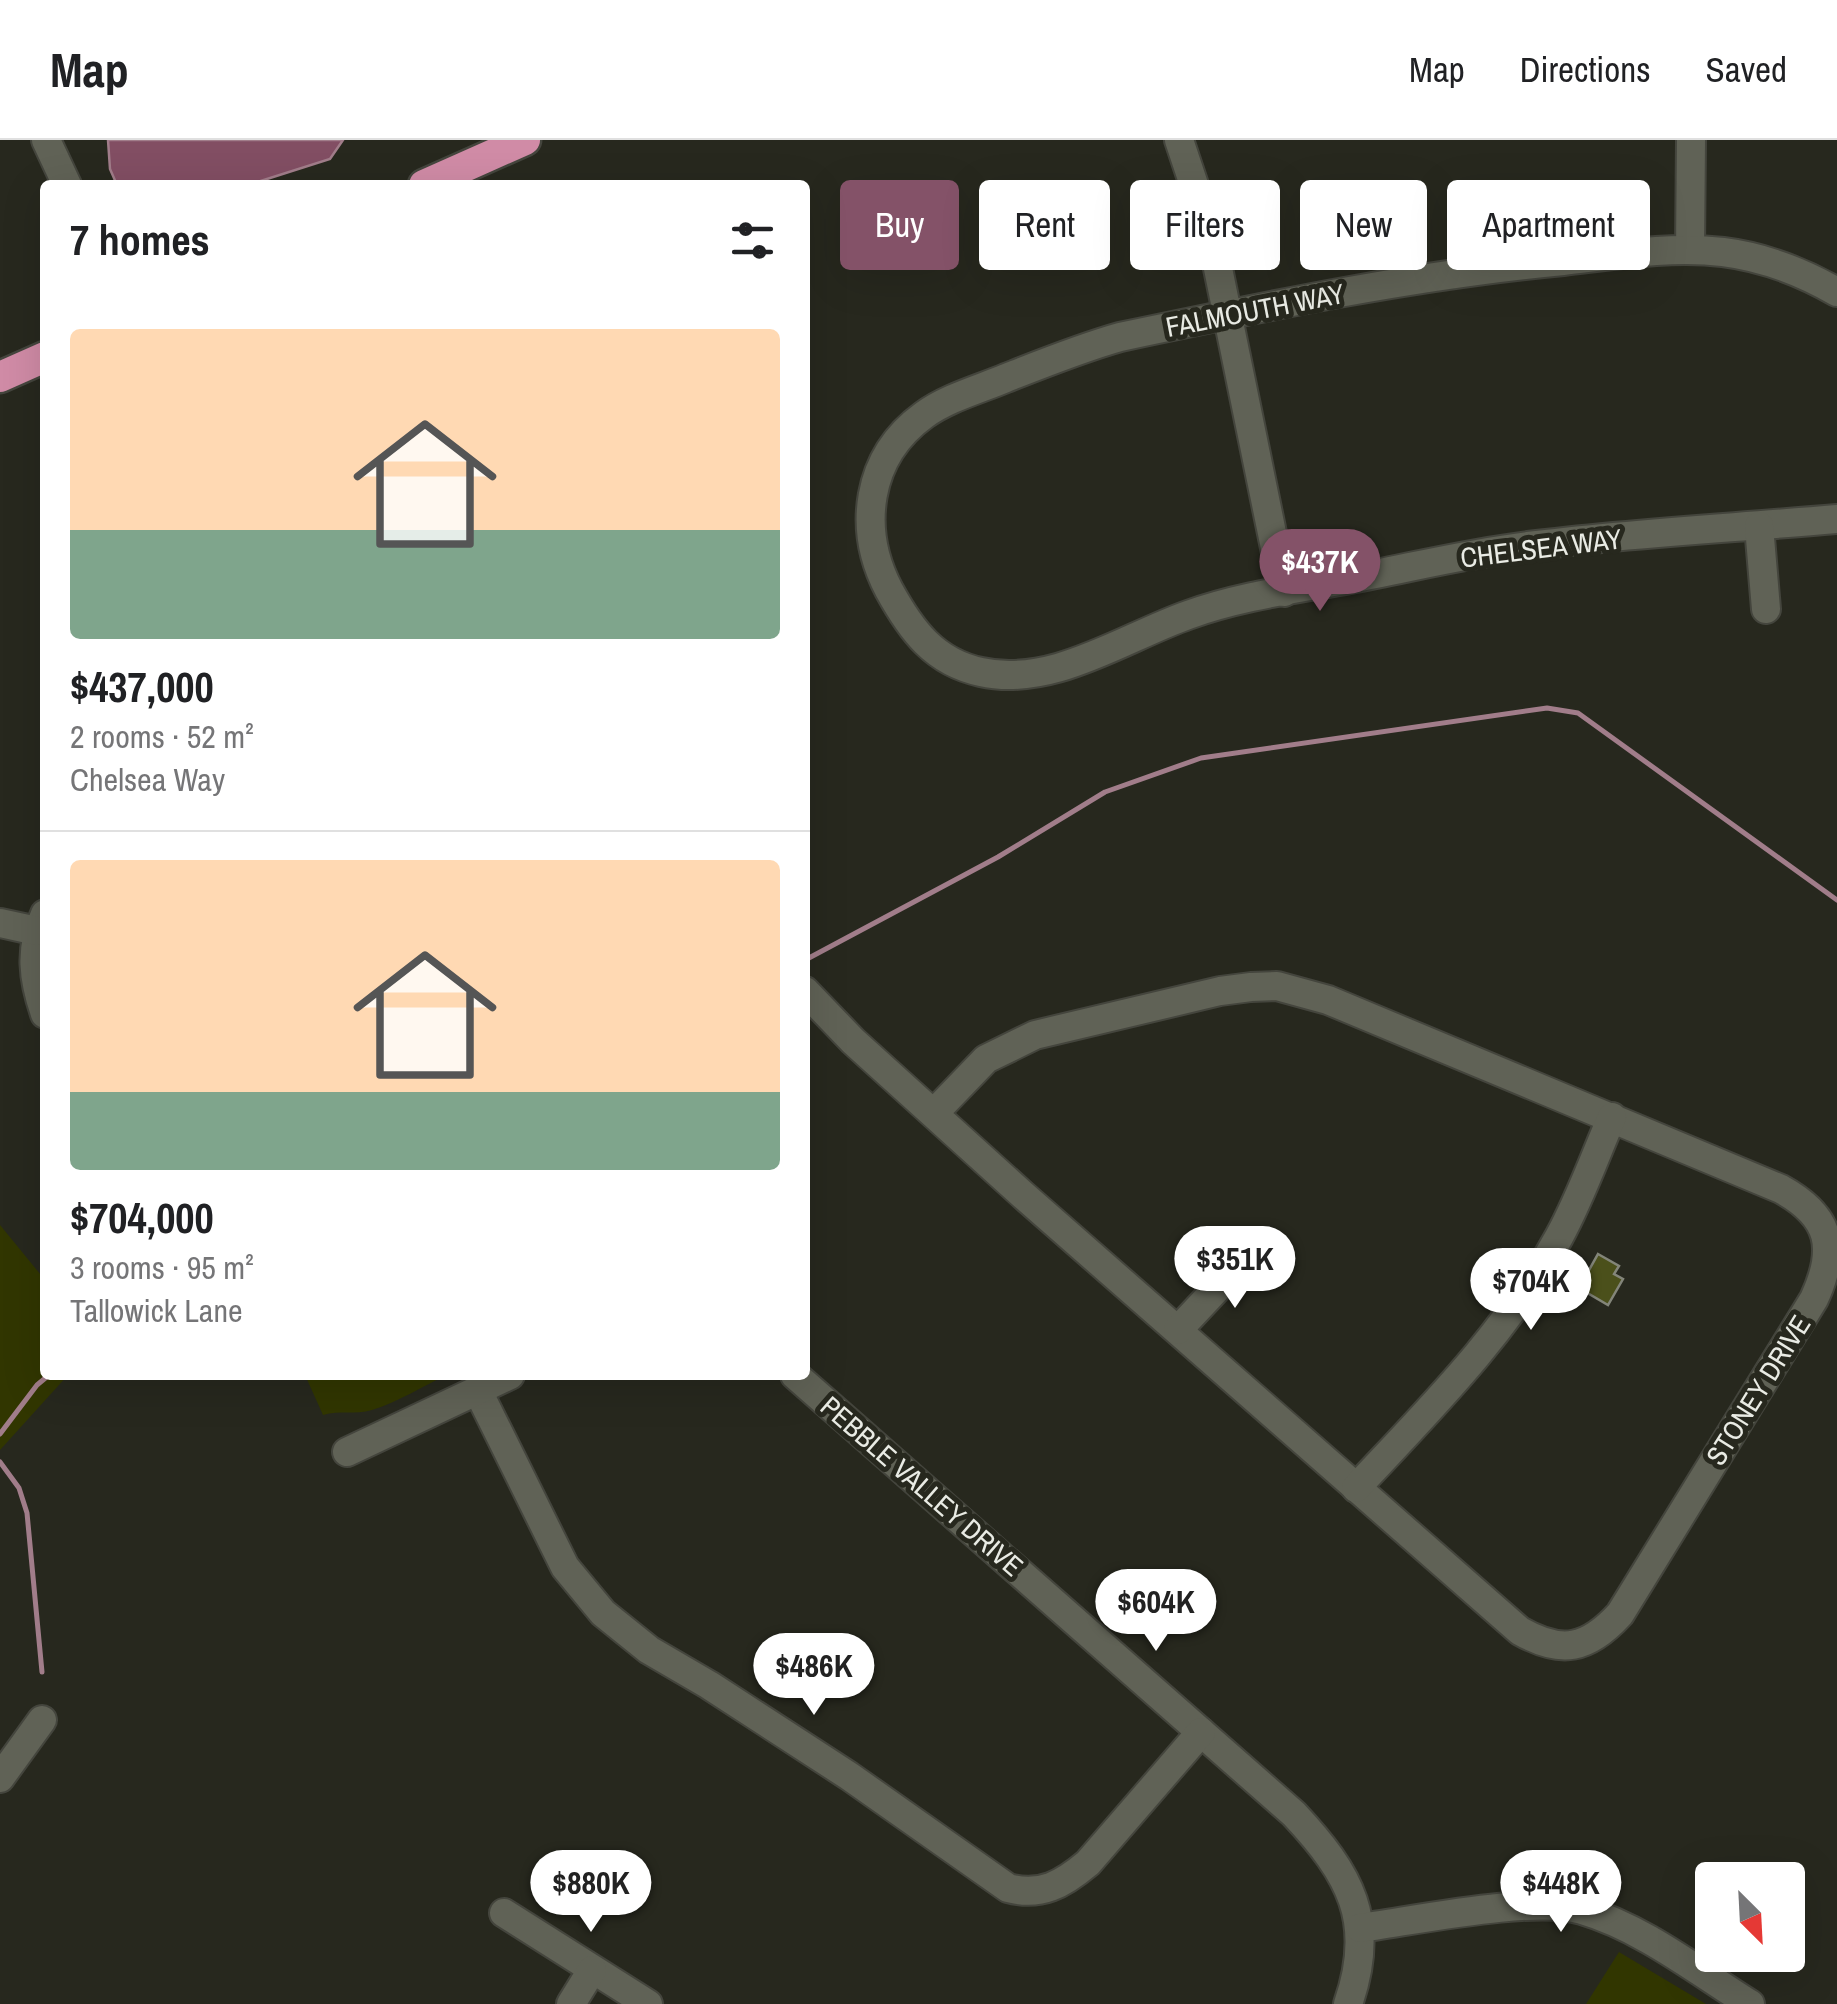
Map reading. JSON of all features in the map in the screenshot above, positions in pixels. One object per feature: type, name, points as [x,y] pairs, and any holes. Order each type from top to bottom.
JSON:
[{"type":"highway","points":[[435,180],[525,140]]},
{"type":"highway","points":[[0,377],[40,359]]},
{"type":"street","points":[[46,140],[65,180]]},
{"type":"street","points":[[1179,140],[1212,238],[1224,314],[1284,592]]},
{"type":"street","points":[[1690,250],[1692,140]]},
{"type":"street","name":"FALMOUTH WAY","points":[[884,580],[868,523],[882,462],[899,438],[926,414],[1080,348],[1224,314],[1442,274],[1690,250],[1758,258],[1794,270],[1837,292]]},
{"type":"street","name":"CHELSEA WAY","points":[[884,580],[908,623],[928,648],[977,672],[1025,676],[1059,668],[1202,610],[1284,592],[1528,546],[1837,519]]},
{"type":"street","points":[[1759,526],[1766,609]]},
{"type":"street","points":[[0,922],[40,922]]},
{"type":"street","points":[[40,928],[33,970],[40,996]]},
{"type":"street","name":"STONEY DRIVE","points":[[810,996],[1023,1195],[1520,1631],[1541,1644],[1564,1647],[1584,1643],[1604,1632],[1620,1614],[1814,1299],[1830,1258],[1828,1238],[1818,1218],[1802,1200],[1328,1000],[1277,986],[1220,991],[1035,1035],[986,1059],[935,1112]]},
{"type":"street","points":[[1356,1488],[1464,1372],[1534,1279],[1562,1233],[1612,1117]]},
{"type":"street","points":[[1178,1330],[1251,1252]]},
{"type":"street","points":[[347,1452],[499,1380]]},
{"type":"street","name":"PEBBLE VALLEY DRIVE","points":[[802,1380],[1294,1814],[1325,1848],[1354,1899],[1360,1928],[1360,1955],[1348,2004]]},
{"type":"street","points":[[478,1390],[565,1566],[603,1613],[649,1650],[820,1756],[1008,1888],[1026,1893],[1069,1879],[1088,1863],[1201,1732]]},
{"type":"street","points":[[0,1778],[42,1720]]},
{"type":"street","points":[[1360,1928],[1518,1908],[1580,1908],[1638,1934],[1750,2004]]},
{"type":"street","points":[[504,1913],[648,2004]]},
{"type":"street","points":[[571,2004],[592,1970]]},
{"type":"green space","points":[[0,1225],[40,1274],[40,1380],[63,1380],[0,1450]]},
{"type":"green space","points":[[307,1380],[437,1380],[372,1410],[323,1415]]},
{"type":"green space","points":[[1619,1952],[1706,2004],[1586,2004]]},
{"type":"shaded area","points":[[108,140],[343,140],[330,159],[264,180],[115,180]]},
{"type":"building","points":[[1598,1254],[1619,1266],[1614,1274],[1623,1279],[1608,1305],[1579,1288]]},
{"type":"waterway","points":[[810,957],[998,857],[1105,792],[1201,758],[1547,708],[1578,713],[1837,900]]},
{"type":"waterway","points":[[0,1434],[43,1380]]},
{"type":"waterway","points":[[0,1462],[19,1488],[27,1513],[42,1672]]}]
